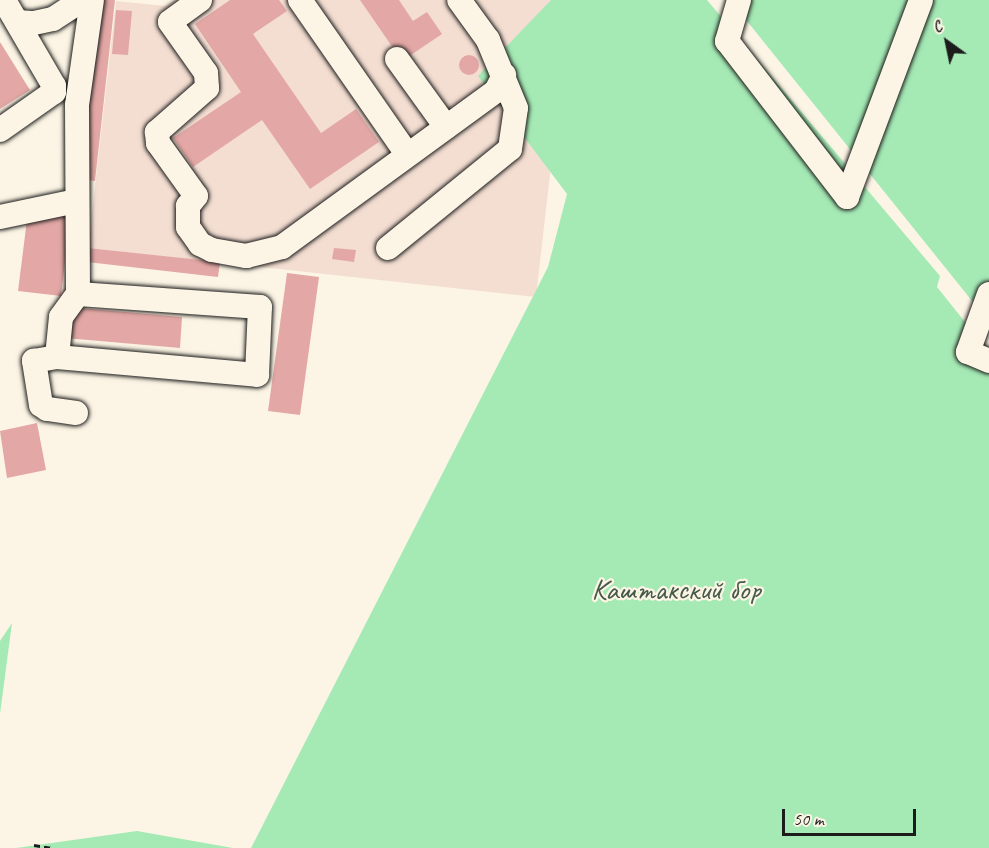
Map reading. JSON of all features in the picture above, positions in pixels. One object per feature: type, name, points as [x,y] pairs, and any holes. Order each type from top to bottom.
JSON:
[{"type":"lane","points":[[0,130],[54,92],[54,86],[4,0]]},
{"type":"lane","points":[[18,22],[34,23],[53,19],[72,10],[82,0]]},
{"type":"lane","points":[[57,357],[61,316],[78,294],[77,105],[92,0]]},
{"type":"lane","points":[[200,0],[170,22],[206,73],[207,88],[157,132],[158,143],[196,196],[188,206],[186,220],[200,244],[212,250],[246,256],[282,247],[496,91],[504,75]]},
{"type":"lane","points":[[300,0],[407,154]]},
{"type":"lane","points":[[388,248],[510,149],[516,108],[488,40],[459,0]]},
{"type":"lane","points":[[739,0],[727,41],[847,196],[921,0]]},
{"type":"lane","points":[[397,59],[446,127]]},
{"type":"lane","points":[[0,217],[76,201]]},
{"type":"lane","points":[[76,413],[47,409],[41,405],[34,361],[57,357],[257,375],[260,307],[78,294]]},
{"type":"lane","points":[[989,294],[968,352],[989,361]]},
{"type":"path","points":[[34,845],[54,848]]},
{"type":"shaded area","points":[[174,0],[570,0],[536,297],[88,248],[116,1],[165,6]]},
{"type":"green space","name":"Каштакский бор","points":[[551,0],[707,0],[940,276],[937,287],[989,352],[989,848],[251,848],[548,267],[567,194],[478,76]]},
{"type":"green space","points":[[730,0],[989,0],[989,322]]},
{"type":"green space","points":[[12,623],[0,714],[0,641]]},
{"type":"green space","points":[[137,831],[233,848],[16,848]]},
{"type":"building","points":[[100,0],[115,0],[95,181],[81,179]]},
{"type":"building","points":[[230,0],[279,0],[287,11],[253,34],[321,133],[356,109],[379,142],[310,189],[262,120],[193,167],[173,138],[241,92],[195,24]]},
{"type":"building","points":[[360,0],[399,0],[413,21],[427,12],[442,34],[402,61]]},
{"type":"building","points":[[116,10],[132,11],[128,55],[112,54]]},
{"type":"building","points":[[0,42],[30,90],[0,109]]},
{"type":"building","points":[[465,55],[473,55],[479,61],[479,69],[473,75],[465,75],[459,69],[459,61]]},
{"type":"building","points":[[28,212],[70,217],[61,296],[18,291]]},
{"type":"building","points":[[88,248],[220,262],[218,277],[87,262]]},
{"type":"building","points":[[334,248],[356,250],[354,262],[332,259]]},
{"type":"building","points":[[287,273],[319,277],[300,415],[268,411]]},
{"type":"building","points":[[68,307],[182,317],[180,348],[65,338]]},
{"type":"building","points":[[37,423],[46,470],[7,478],[0,431]]}]
